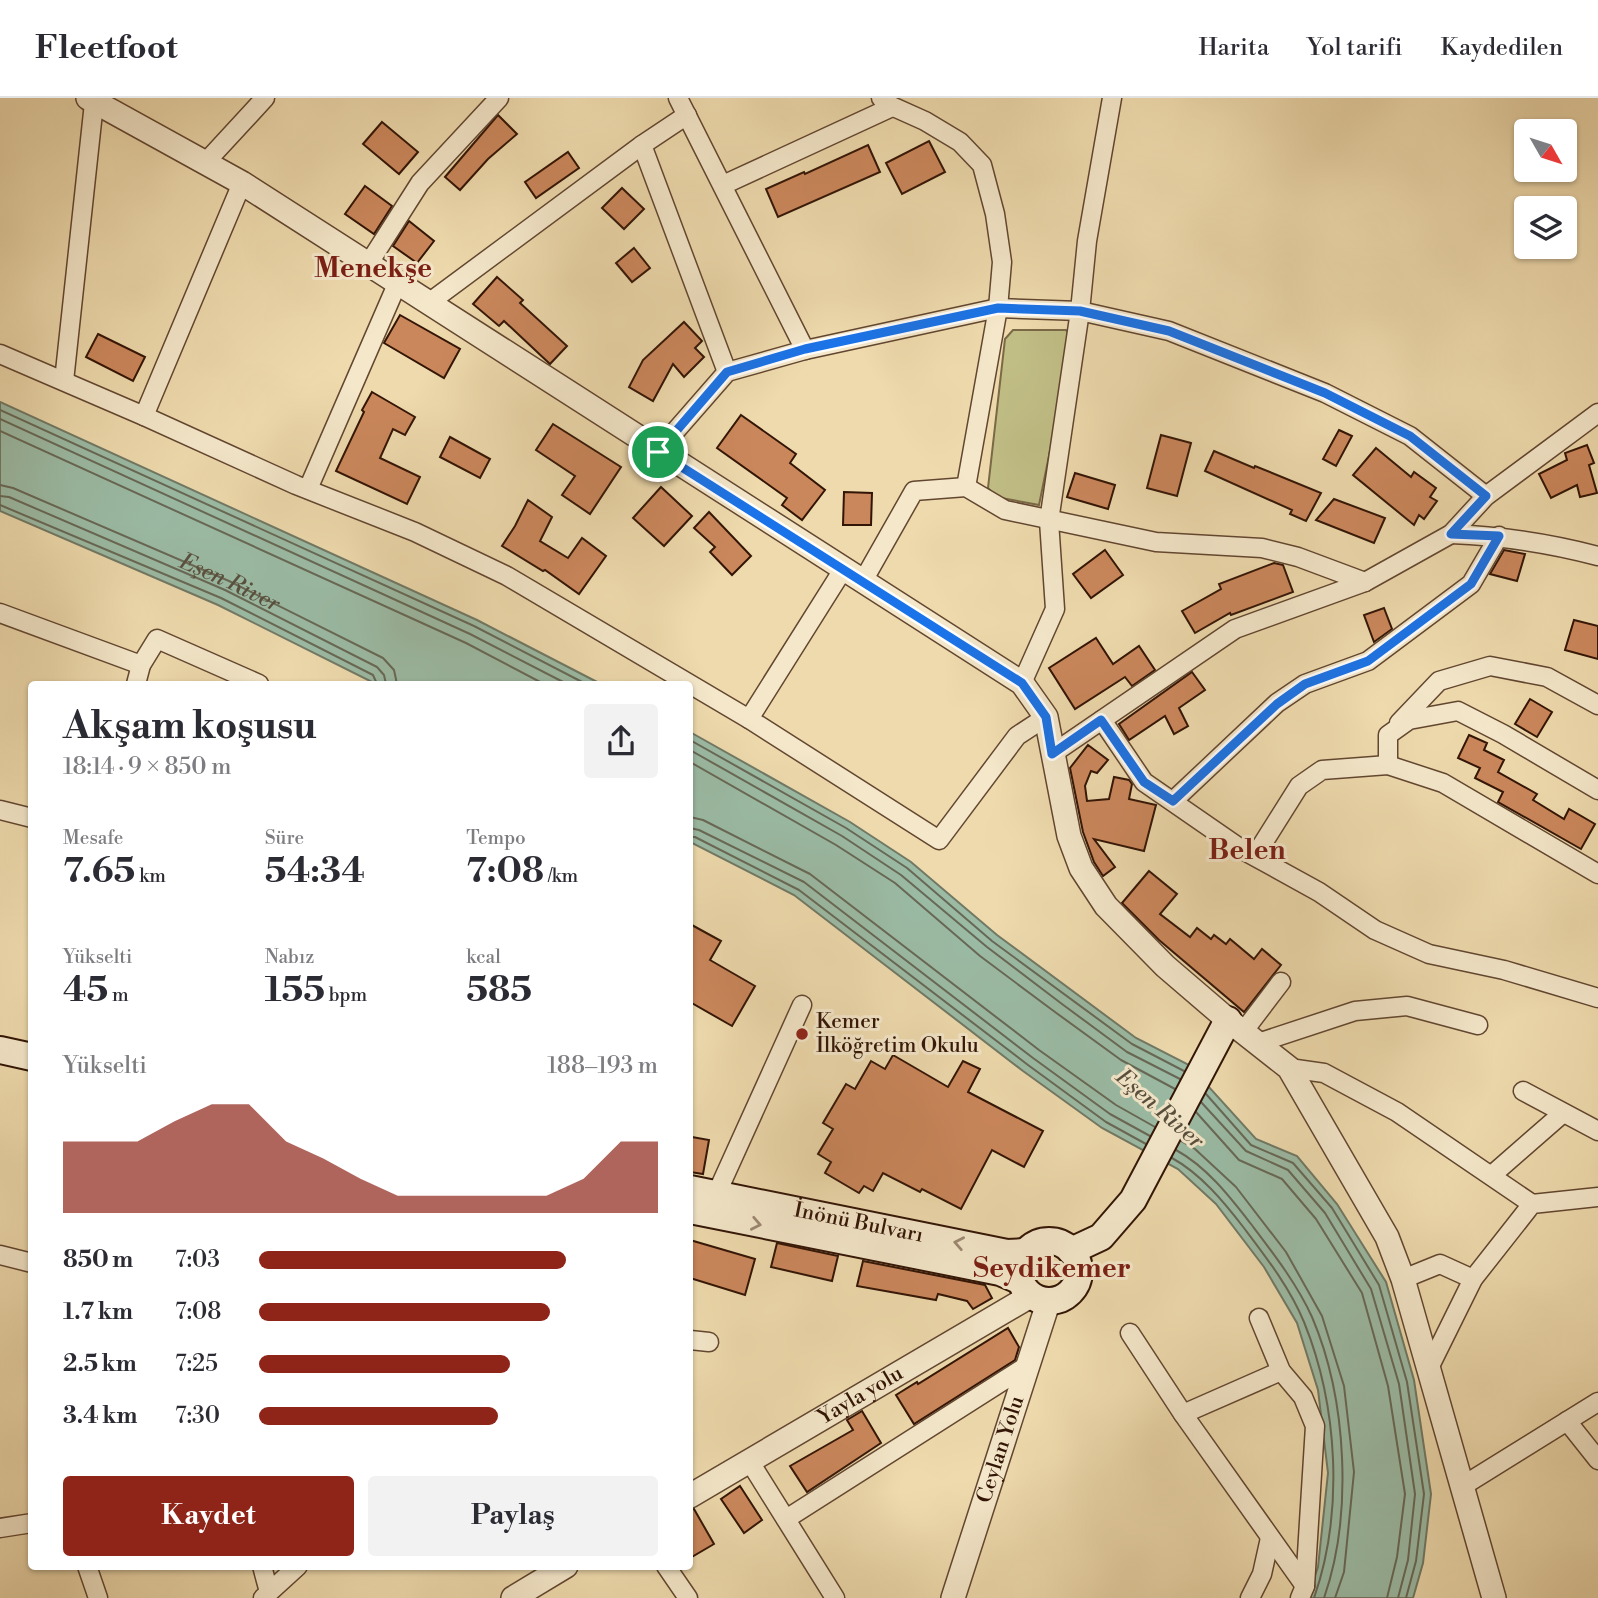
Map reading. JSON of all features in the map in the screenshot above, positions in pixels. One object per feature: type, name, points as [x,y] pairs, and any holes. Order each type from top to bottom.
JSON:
[{"type":"main road","points":[[1071,1251],[1101,1237],[1133,1200],[1208,1056],[1243,1032]]},
{"type":"main road","points":[[0,1050],[28,1056]]},
{"type":"main road","points":[[0,1066],[28,1072]]},
{"type":"main road","name":"İnönü Bulvarı","points":[[693,1192],[706,1206],[1000,1272],[1034,1292]]},
{"type":"main road","name":"İnönü Bulvarı","points":[[706,1206],[1007,1253],[1026,1252]]},
{"type":"main road","points":[[1054,1241],[1071,1251],[1077,1259],[1077,1280],[1067,1294],[1034,1292],[1019,1271],[1026,1252],[1034,1245],[1054,1241]]},
{"type":"street","points":[[205,163],[265,98]]},
{"type":"street","points":[[369,263],[420,183],[499,98]]},
{"type":"street","points":[[678,98],[805,349]]},
{"type":"street","points":[[1022,683],[1055,609],[1049,520],[1080,311],[1087,241],[1112,98]]},
{"type":"street","points":[[64,381],[91,100],[242,183],[1022,683],[1046,717],[1069,836],[1081,868],[1106,906],[1165,966],[1289,1068],[1387,1237],[1403,1279],[1494,1598]]},
{"type":"street","points":[[723,185],[887,102],[960,142],[982,165],[995,214],[1002,262],[998,308],[967,487]]},
{"type":"street","points":[[430,302],[642,145],[687,115]]},
{"type":"street","points":[[642,145],[727,372]]},
{"type":"street","points":[[144,416],[242,183]]},
{"type":"street","points":[[309,489],[398,282]]},
{"type":"street","points":[[658,452],[727,372],[805,349],[998,308],[1080,311],[1169,331],[1325,393],[1410,436],[1486,496]]},
{"type":"street","points":[[0,354],[309,489],[415,532],[507,576],[685,681]]},
{"type":"street","points":[[1052,754],[1235,629],[1365,582],[1451,534],[1486,496],[1598,413]]},
{"type":"street","points":[[749,719],[914,491],[967,487],[1005,510],[1156,542],[1262,548],[1298,557],[1365,582]]},
{"type":"street","points":[[1451,534],[1499,536],[1563,546],[1598,556]]},
{"type":"street","points":[[1173,801],[1277,704],[1305,684],[1368,661],[1471,584],[1499,536]]},
{"type":"street","points":[[0,613],[141,665]]},
{"type":"street","points":[[137,681],[141,665],[157,639],[252,681]]},
{"type":"street","points":[[1388,765],[1388,735],[1440,681],[1490,666],[1547,677],[1598,705]]},
{"type":"street","points":[[693,686],[939,840],[1017,736],[1046,717]]},
{"type":"street","points":[[1388,735],[1409,720],[1458,712],[1503,734],[1598,790]]},
{"type":"street","points":[[1101,720],[1144,782],[1241,849],[1319,892],[1375,930],[1429,954],[1504,970],[1598,998]]},
{"type":"street","points":[[1255,856],[1298,786],[1322,770],[1388,765],[1443,783],[1598,874]]},
{"type":"street","points":[[0,810],[28,817]]},
{"type":"street","points":[[1243,1032],[1281,982]]},
{"type":"street","points":[[706,1206],[802,1005]]},
{"type":"street","points":[[1243,1032],[1355,1011],[1407,1006],[1478,1026]]},
{"type":"street","points":[[1289,1068],[1324,1073],[1397,1112],[1532,1204],[1598,1197]]},
{"type":"street","points":[[1523,1091],[1598,1131]]},
{"type":"street","points":[[1492,1175],[1563,1113]]},
{"type":"street","points":[[1428,1370],[1472,1279],[1532,1204]]},
{"type":"street","points":[[0,1255],[28,1262]]},
{"type":"street","points":[[1403,1279],[1440,1264],[1472,1279]]},
{"type":"street","name":"Ceylan Yolu","points":[[953,1598],[1028,1365],[1034,1292]]},
{"type":"street","name":"Yayla yolu","points":[[693,1494],[1034,1292]]},
{"type":"street","points":[[1259,1318],[1281,1371],[1303,1397],[1315,1426],[1303,1592]]},
{"type":"street","points":[[1130,1333],[1182,1414],[1270,1538],[1303,1592]]},
{"type":"street","points":[[693,1340],[709,1342]]},
{"type":"street","points":[[786,1519],[1028,1365]]},
{"type":"street","points":[[1182,1414],[1281,1371]]},
{"type":"street","points":[[1461,1487],[1598,1402]]},
{"type":"street","points":[[1567,1421],[1598,1460]]},
{"type":"street","points":[[750,1462],[835,1598]]},
{"type":"street","points":[[0,1528],[28,1524]]},
{"type":"street","points":[[1250,1598],[1262,1574],[1270,1538]]},
{"type":"street","points":[[88,1570],[98,1598]]},
{"type":"street","points":[[263,1570],[266,1595]]},
{"type":"street","points":[[266,1595],[294,1570]]},
{"type":"street","points":[[517,1597],[560,1570]]},
{"type":"street","points":[[669,1570],[688,1598]]},
{"type":"shaded area","points":[[1013,330],[1066,330],[1073,338],[1039,505],[996,497],[988,488],[1005,339]]},
{"type":"water","name":"Eşen River","points":[[0,402],[477,620],[595,681],[370,681],[218,605],[0,511]]},
{"type":"water","name":"Eşen River","points":[[693,734],[850,822],[911,862],[997,935],[1136,1038],[1189,1065],[1256,1139],[1297,1156],[1337,1204],[1386,1282],[1414,1380],[1431,1494],[1423,1563],[1413,1598],[1307,1598],[1318,1567],[1328,1473],[1318,1390],[1297,1323],[1264,1267],[1216,1204],[1178,1169],[1102,1128],[1023,1071],[794,895],[693,844]]},
{"type":"building","points":[[498,115],[517,134],[488,159],[460,190],[445,177]]},
{"type":"building","points":[[382,122],[418,152],[399,174],[363,144]]},
{"type":"building","points":[[929,141],[945,172],[902,194],[886,163]]},
{"type":"building","points":[[868,145],[880,172],[778,217],[766,189]]},
{"type":"building","points":[[568,152],[579,168],[536,198],[525,182]]},
{"type":"building","points":[[365,186],[392,206],[374,234],[345,214]]},
{"type":"building","points":[[622,188],[644,209],[624,229],[602,208]]},
{"type":"building","points":[[409,221],[434,241],[417,263],[393,246]]},
{"type":"building","points":[[634,248],[650,268],[632,282],[616,263]]},
{"type":"building","points":[[497,277],[523,300],[520,303],[567,346],[550,364],[504,321],[499,326],[473,304]]},
{"type":"building","points":[[400,315],[460,349],[444,378],[384,343]]},
{"type":"building","points":[[684,322],[702,341],[695,348],[704,357],[684,377],[673,364],[653,401],[629,387],[643,360]]},
{"type":"building","points":[[98,334],[145,357],[133,381],[86,357]]},
{"type":"building","points":[[372,392],[415,417],[405,435],[393,429],[380,458],[420,477],[407,504],[336,471]]},
{"type":"building","points":[[741,415],[796,454],[790,463],[825,490],[802,520],[782,505],[787,498],[717,448]]},
{"type":"building","points":[[553,424],[621,467],[590,514],[562,495],[575,476],[536,450]]},
{"type":"building","points":[[1339,430],[1352,436],[1336,466],[1323,459]]},
{"type":"building","points":[[1161,435],[1191,443],[1177,496],[1147,488]]},
{"type":"building","points":[[450,437],[490,459],[480,478],[440,457]]},
{"type":"building","points":[[1587,445],[1594,463],[1589,465],[1597,493],[1580,497],[1577,485],[1551,498],[1539,474],[1567,460],[1565,453]]},
{"type":"building","points":[[1376,448],[1411,477],[1414,472],[1436,488],[1430,497],[1437,501],[1424,519],[1419,515],[1414,525],[1353,475]]},
{"type":"building","points":[[1214,451],[1321,493],[1306,521],[1290,514],[1292,510],[1205,471]]},
{"type":"building","points":[[1075,473],[1115,485],[1108,509],[1067,497]]},
{"type":"building","points":[[661,487],[692,516],[664,546],[633,518]]},
{"type":"building","points":[[844,492],[872,493],[871,525],[843,525]]},
{"type":"building","points":[[1334,499],[1385,518],[1374,543],[1316,520]]},
{"type":"building","points":[[528,500],[552,517],[540,541],[568,558],[582,538],[606,556],[579,594],[545,570],[502,546]]},
{"type":"building","points":[[709,512],[751,556],[732,575],[710,552],[715,547],[694,528]]},
{"type":"building","points":[[1105,550],[1123,575],[1091,598],[1073,574]]},
{"type":"building","points":[[1504,550],[1525,554],[1517,581],[1490,574]]},
{"type":"building","points":[[1274,563],[1283,565],[1293,592],[1231,615],[1230,613],[1195,633],[1182,611],[1221,589],[1219,584]]},
{"type":"building","points":[[1384,608],[1392,629],[1374,642],[1364,615]]},
{"type":"building","points":[[1574,620],[1598,626],[1598,659],[1565,650]]},
{"type":"building","points":[[1096,638],[1113,664],[1139,646],[1155,670],[1132,686],[1125,677],[1075,709],[1049,668]]},
{"type":"building","points":[[1192,672],[1205,690],[1179,708],[1188,726],[1174,734],[1165,716],[1129,740],[1119,724]]},
{"type":"building","points":[[1530,699],[1552,712],[1537,737],[1515,724]]},
{"type":"building","points":[[1469,735],[1487,743],[1484,750],[1504,760],[1498,772],[1537,794],[1533,800],[1564,819],[1569,809],[1595,824],[1581,849],[1498,802],[1503,792],[1475,778],[1480,768],[1458,758]]},
{"type":"building","points":[[1088,745],[1108,760],[1097,773],[1091,771],[1085,786],[1087,801],[1109,799],[1114,777],[1129,780],[1132,784],[1129,799],[1156,805],[1144,851],[1094,839],[1115,867],[1103,876],[1094,862],[1083,832],[1070,768]]},
{"type":"building","points":[[1149,871],[1177,894],[1160,914],[1190,937],[1197,928],[1211,939],[1214,935],[1226,944],[1230,939],[1254,959],[1262,949],[1281,965],[1244,1012],[1159,940],[1122,903]]},
{"type":"building","points":[[693,926],[721,941],[710,960],[755,986],[732,1026],[693,1004]]},
{"type":"building","points":[[893,1055],[948,1087],[963,1061],[980,1069],[968,1092],[1043,1131],[1024,1167],[992,1150],[961,1209],[883,1173],[873,1191],[864,1186],[859,1193],[825,1173],[831,1162],[818,1154],[833,1129],[823,1123],[846,1084],[855,1089],[871,1061],[885,1069]]},
{"type":"building","points":[[693,1137],[709,1140],[703,1174],[693,1172]]},
{"type":"building","points":[[693,1241],[755,1259],[745,1295],[693,1279]]},
{"type":"building","points":[[777,1243],[838,1256],[832,1281],[771,1267]]},
{"type":"building","points":[[863,1261],[985,1285],[992,1298],[973,1309],[967,1301],[938,1294],[936,1300],[857,1286]]},
{"type":"building","points":[[1008,1328],[1019,1347],[1015,1360],[914,1424],[896,1395]]},
{"type":"building","points":[[862,1411],[881,1443],[807,1492],[790,1466],[853,1430],[847,1420]]},
{"type":"building","points":[[740,1486],[762,1520],[744,1533],[721,1499]]},
{"type":"building","points":[[693,1509],[714,1544],[693,1556]]},
{"type":"place","name":"Kemer İlköğretim Okulu","points":[[802,1034]]},
{"type":"district","name":"Menekşe","points":[[373,268]]},
{"type":"district","name":"Belen","points":[[1247,850]]},
{"type":"district","name":"Seydikemer","points":[[1052,1268]]},
{"type":"route","points":[[998,308],[1080,311],[1169,331],[1325,393],[1410,436],[1486,496],[1451,534],[1499,536],[1471,584],[1368,661],[1305,684],[1277,704],[1173,801],[1144,782],[1101,720],[1052,754],[1046,717],[1022,683],[658,452],[727,372],[805,349],[998,308]]}]
